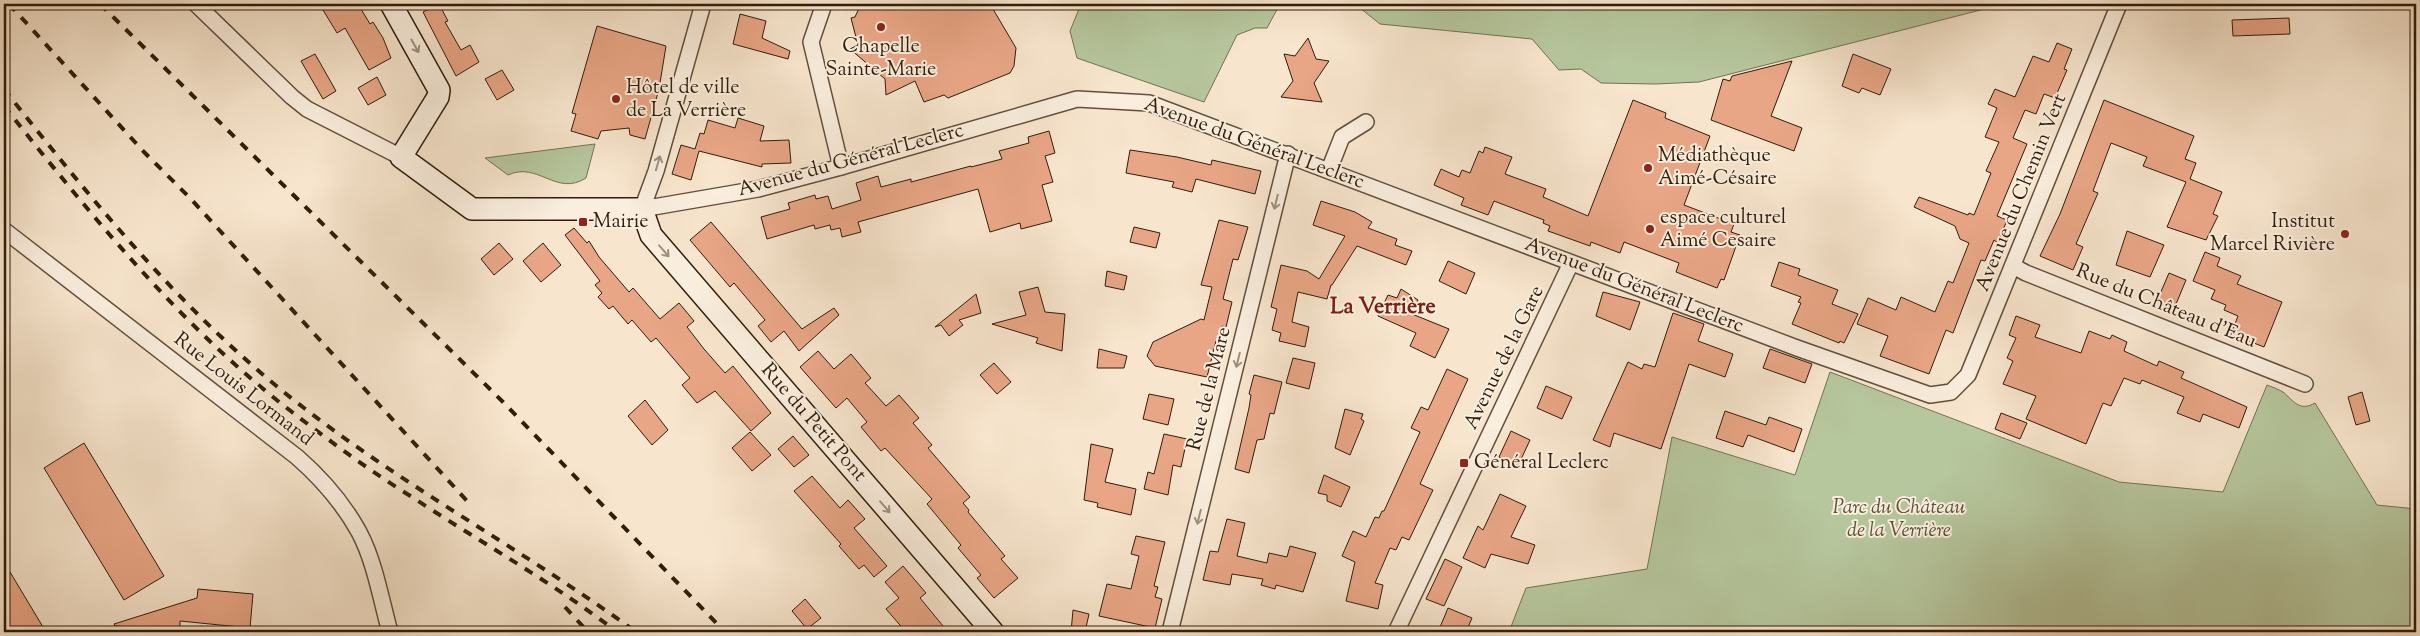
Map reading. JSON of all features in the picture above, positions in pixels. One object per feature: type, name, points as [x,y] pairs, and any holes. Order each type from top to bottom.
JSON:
[{"type":"street","points":[[196,4],[292,98],[307,109],[401,157],[438,97],[439,90],[391,4]]},
{"type":"street","points":[[642,209],[656,170],[703,4]]},
{"type":"street","points":[[824,4],[811,42],[841,167]]},
{"type":"street","name":"Avenue du Chemin Vert","points":[[1951,392],[1968,375],[2119,4]]},
{"type":"street","name":"Avenue du Général Leclerc","points":[[401,157],[472,209],[642,209],[758,189],[1076,99],[1098,98],[1148,103],[1288,154],[1571,263],[1930,395],[1951,392]]},
{"type":"street","points":[[1329,170],[1342,137],[1366,122]]},
{"type":"street","name":"Rue de la Mare","points":[[1170,632],[1288,154]]},
{"type":"street","name":"Rue du Petit Pont","points":[[642,209],[650,235],[993,632]]},
{"type":"street","name":"Rue Louis Lormand","points":[[4,230],[297,457],[320,478],[359,532],[371,564],[390,632]]},
{"type":"street","name":"Avenue de la Gare","points":[[1396,632],[1571,263]]},
{"type":"street","name":"Rue du Château d'Eau","points":[[2013,266],[2026,273],[2305,384]]},
{"type":"green space","points":[[1081,4],[1280,4],[1267,28],[1255,28],[1237,35],[1204,102],[1077,58],[1070,31]]},
{"type":"green space","points":[[1355,4],[2004,4],[1699,82],[1655,84],[1601,83],[1581,69],[1559,70],[1532,39],[1380,24]]},
{"type":"green space","points":[[595,144],[586,178],[575,183],[565,184],[556,182],[529,172],[508,175],[485,158]]},
{"type":"green space","name":"Parc du Château de la Verrière","points":[[1830,372],[2119,482],[2223,492],[2267,385],[2283,392],[2301,406],[2315,403],[2377,505],[2416,509],[2416,632],[1509,632],[1526,588],[1647,569],[1672,437],[1795,475]]},
{"type":"building","points":[[335,4],[358,4],[370,24],[373,22],[383,38],[391,58],[369,70],[345,28],[337,33],[323,10]]},
{"type":"building","points":[[439,4],[448,21],[445,22],[461,50],[470,45],[479,62],[456,76],[423,12]]},
{"type":"building","points":[[861,4],[990,4],[1016,48],[1014,66],[1010,73],[948,98],[944,95],[924,102],[915,81],[886,95],[885,79],[850,49],[858,45],[851,18],[855,17]]},
{"type":"building","points":[[740,14],[766,21],[762,38],[790,51],[788,59],[733,44]]},
{"type":"building","points":[[2289,18],[2290,34],[2233,36],[2232,20]]},
{"type":"building","name":"Hôtel de ville de La Verrière","points":[[597,26],[666,46],[659,89],[645,139],[630,135],[629,128],[601,131],[598,139],[571,131],[576,114],[572,113]]},
{"type":"building","points":[[1308,38],[1316,59],[1329,61],[1314,83],[1322,102],[1281,97],[1293,81],[1284,54],[1295,56]]},
{"type":"building","points":[[2057,43],[2072,49],[2064,69],[2067,70],[2055,98],[2044,94],[2036,114],[2025,110],[2013,138],[2027,144],[1997,216],[2007,220],[1998,243],[1994,240],[1985,261],[1981,260],[1953,333],[1946,330],[1929,374],[1880,356],[1888,336],[1857,324],[1868,298],[1896,310],[1901,297],[1935,312],[1948,281],[1953,283],[1969,243],[1960,239],[1955,226],[1914,207],[1919,197],[1968,215],[1969,213],[1974,215],[1991,173],[1986,171],[1999,142],[1985,137],[1997,108],[1988,104],[1995,89],[2015,97],[2033,56],[2049,62]]},
{"type":"building","points":[[315,54],[336,91],[323,99],[301,61]]},
{"type":"building","points":[[1853,54],[1891,69],[1880,95],[1862,88],[1859,93],[1842,86]]},
{"type":"building","points":[[1792,61],[1771,116],[1802,128],[1794,151],[1711,120],[1723,79],[1730,81],[1732,76]]},
{"type":"building","points":[[502,70],[514,90],[497,100],[485,79]]},
{"type":"building","points":[[377,77],[386,95],[368,105],[358,88]]},
{"type":"building","points":[[1633,100],[1666,113],[1665,118],[1710,136],[1684,205],[1734,224],[1731,232],[1740,235],[1724,280],[1721,279],[1717,288],[1676,272],[1679,263],[1624,242],[1620,253],[1591,242],[1590,246],[1548,231],[1550,226],[1543,223],[1544,220],[1494,201],[1488,215],[1461,205],[1464,198],[1434,185],[1441,169],[1459,177],[1462,170],[1470,173],[1479,151],[1483,153],[1485,147],[1512,157],[1505,174],[1546,189],[1543,197],[1588,216]]},
{"type":"building","points":[[2104,100],[2194,136],[2185,159],[2196,163],[2190,179],[2222,192],[2213,214],[2218,216],[2206,240],[2167,227],[2186,182],[2143,166],[2147,157],[2111,143],[2093,191],[2098,193],[2076,244],[2083,247],[2073,270],[2040,256],[2060,214]]},
{"type":"building","points":[[738,118],[764,126],[760,141],[789,140],[791,163],[762,164],[762,167],[699,151],[691,180],[672,174],[681,145],[695,149],[700,133],[704,134],[708,120],[735,128]]},
{"type":"building","points":[[1049,131],[1055,153],[1045,156],[1053,182],[1042,185],[1052,221],[1021,229],[1020,223],[990,232],[978,189],[858,222],[861,232],[842,237],[840,228],[831,230],[830,225],[815,229],[814,225],[767,239],[761,217],[790,209],[788,203],[815,195],[816,199],[828,196],[832,209],[861,200],[856,183],[878,176],[881,187],[911,179],[911,182],[1002,159],[999,151],[1029,143],[1028,137]]},
{"type":"building","points":[[1130,150],[1177,157],[1211,165],[1212,160],[1261,171],[1255,194],[1196,179],[1192,192],[1172,187],[1174,182],[1126,173]]},
{"type":"building","points":[[1321,201],[1355,212],[1372,222],[1368,228],[1397,239],[1395,245],[1412,251],[1406,265],[1357,246],[1331,285],[1327,299],[1298,292],[1292,322],[1309,327],[1305,347],[1279,341],[1281,333],[1272,330],[1277,309],[1271,307],[1281,265],[1307,271],[1319,279],[1345,236],[1313,225]]},
{"type":"building","points":[[1219,220],[1248,227],[1238,260],[1233,259],[1223,299],[1232,302],[1226,327],[1222,326],[1218,342],[1216,341],[1207,377],[1155,366],[1147,356],[1153,342],[1201,319],[1204,320],[1212,287],[1201,285]]},
{"type":"building","points":[[711,222],[802,329],[834,308],[839,315],[799,351],[784,331],[771,342],[758,326],[765,320],[734,283],[730,287],[690,240]]},
{"type":"building","points":[[1134,227],[1160,233],[1156,248],[1130,242]]},
{"type":"building","points":[[574,228],[587,243],[589,241],[599,257],[629,292],[633,288],[660,319],[679,303],[694,321],[687,327],[704,349],[725,373],[733,366],[771,413],[751,431],[715,391],[697,403],[682,385],[690,378],[656,338],[651,342],[632,320],[628,324],[613,306],[609,309],[598,297],[602,293],[595,285],[600,281],[565,235]]},
{"type":"building","points":[[2127,231],[2164,245],[2150,277],[2116,265]]},
{"type":"building","points":[[499,243],[513,259],[494,275],[481,259]]},
{"type":"building","points":[[543,243],[561,265],[541,282],[523,261]]},
{"type":"building","points":[[2205,252],[2220,258],[2217,266],[2241,276],[2237,284],[2282,302],[2264,347],[2231,334],[2238,316],[2224,310],[2226,305],[2211,299],[2215,290],[2193,281]]},
{"type":"building","points":[[1448,261],[1475,273],[1466,294],[1439,281]]},
{"type":"building","points":[[1779,262],[1800,269],[1798,275],[1838,290],[1832,304],[1858,314],[1844,343],[1840,341],[1839,343],[1792,324],[1801,303],[1798,302],[1801,297],[1771,286]]},
{"type":"building","points":[[1107,271],[1127,276],[1124,290],[1105,286]]},
{"type":"building","points":[[2169,273],[2186,280],[2174,309],[2157,301]]},
{"type":"building","points":[[1038,287],[1045,312],[1065,314],[1062,351],[1036,343],[1038,338],[992,324],[1026,315],[1019,292]]},
{"type":"building","points":[[1401,289],[1418,300],[1412,314],[1449,329],[1435,358],[1410,346],[1416,333],[1378,316],[1388,295],[1397,298]]},
{"type":"building","points":[[1603,292],[1640,302],[1630,330],[1596,316]]},
{"type":"building","points":[[976,294],[981,313],[959,320],[963,325],[949,336],[941,325],[935,327]]},
{"type":"building","points":[[1673,313],[1704,324],[1698,341],[1733,354],[1725,377],[1689,364],[1661,449],[1614,433],[1610,447],[1593,440],[1628,362],[1642,369],[1644,364],[1655,367]]},
{"type":"building","points":[[2016,316],[2040,325],[2035,337],[2081,353],[2089,331],[2110,339],[2112,335],[2127,342],[2124,351],[2157,366],[2159,361],[2184,372],[2181,378],[2247,407],[2239,428],[2203,414],[2200,422],[2177,413],[2184,397],[2142,380],[2140,384],[2124,378],[2111,406],[2103,403],[2086,444],[2026,419],[2036,396],[2003,384],[2013,361],[2007,358],[2016,338],[2009,335]]},
{"type":"building","points":[[1099,349],[1127,356],[1124,368],[1097,368]]},
{"type":"building","points":[[1770,349],[1812,364],[1805,383],[1763,368]]},
{"type":"building","points":[[818,351],[834,369],[851,354],[871,378],[865,383],[886,406],[899,395],[919,418],[913,423],[932,445],[928,448],[970,497],[963,503],[969,510],[968,512],[1005,556],[1001,559],[1018,578],[994,598],[977,578],[981,575],[958,548],[961,545],[927,504],[932,499],[885,448],[881,451],[861,427],[867,422],[847,398],[836,408],[800,367]]},
{"type":"building","points":[[1293,358],[1315,363],[1309,389],[1286,383]]},
{"type":"building","points":[[994,363],[1011,382],[997,394],[980,375]]},
{"type":"building","points":[[1447,369],[1468,379],[1420,484],[1433,490],[1409,540],[1402,537],[1396,550],[1390,548],[1375,583],[1383,585],[1378,609],[1346,601],[1355,562],[1342,556],[1353,531],[1366,537],[1375,517],[1379,518],[1382,511],[1384,511],[1420,432],[1411,428],[1421,407],[1428,410]]},
{"type":"building","points":[[1254,375],[1282,382],[1274,414],[1270,413],[1264,439],[1257,440],[1249,473],[1235,469],[1249,408],[1251,395],[1249,394]]},
{"type":"building","points":[[1546,386],[1572,397],[1562,419],[1537,408]]},
{"type":"building","points":[[2362,392],[2370,421],[2356,425],[2348,397]]},
{"type":"building","points":[[1149,394],[1174,399],[1168,425],[1143,419]]},
{"type":"building","points":[[645,400],[668,430],[652,445],[628,416]]},
{"type":"building","points":[[1345,409],[1363,414],[1361,419],[1364,421],[1350,455],[1335,448]]},
{"type":"building","points":[[1725,411],[1766,425],[1769,417],[1802,429],[1794,452],[1748,435],[1743,447],[1716,438]]},
{"type":"building","points":[[2001,413],[2027,423],[2020,439],[1995,429]]},
{"type":"building","points":[[1511,431],[1530,440],[1517,468],[1499,457]]},
{"type":"building","points":[[750,432],[771,455],[752,471],[732,448]]},
{"type":"building","points":[[1164,434],[1187,439],[1181,467],[1173,465],[1168,495],[1144,489],[1148,472],[1154,474]]},
{"type":"building","points":[[793,436],[809,455],[794,467],[778,449]]},
{"type":"building","points":[[84,443],[164,576],[124,600],[44,468]]},
{"type":"building","points":[[1091,444],[1113,449],[1105,482],[1136,489],[1131,515],[1097,507],[1098,503],[1084,500]]},
{"type":"building","points":[[1324,475],[1350,487],[1341,507],[1327,501],[1327,495],[1318,493]]},
{"type":"building","points":[[812,476],[840,508],[848,500],[865,519],[854,528],[887,566],[874,577],[864,565],[859,569],[839,546],[841,544],[794,491]]},
{"type":"building","points":[[1500,494],[1526,506],[1511,537],[1535,545],[1528,564],[1491,554],[1485,568],[1463,558],[1478,526],[1483,530]]},
{"type":"building","points":[[1227,519],[1245,523],[1237,556],[1267,563],[1269,553],[1287,557],[1290,546],[1316,553],[1303,592],[1276,585],[1275,589],[1261,585],[1263,579],[1232,574],[1230,585],[1203,580],[1210,551],[1218,552]]},
{"type":"building","points":[[1136,536],[1165,542],[1154,586],[1158,587],[1155,597],[1162,599],[1155,628],[1099,616],[1107,584],[1131,589],[1139,556],[1131,554]]},
{"type":"building","points":[[1445,559],[1462,567],[1444,606],[1426,599]]},
{"type":"building","points":[[4,562],[46,632],[8,632],[4,624]]},
{"type":"building","points":[[903,566],[926,593],[920,598],[948,632],[906,632],[886,609],[899,598],[885,582]]},
{"type":"building","points":[[198,589],[253,594],[250,628],[180,621],[180,627],[155,628],[115,626],[114,624],[197,598]]},
{"type":"building","points":[[805,599],[821,618],[807,629],[792,611]]},
{"type":"building","points":[[1448,608],[1472,618],[1466,632],[1438,632]]},
{"type":"building","points":[[1073,610],[1089,614],[1085,632],[1071,632]]},
{"type":"railway","points":[[9,4],[144,152],[190,198],[468,502]]},
{"type":"railway","points":[[100,4],[503,402],[725,632]]},
{"type":"railway","points":[[4,89],[73,175],[144,258],[182,298],[261,373],[344,438],[553,575],[636,632]]},
{"type":"railway","points":[[4,106],[70,188],[139,268],[212,343],[251,379],[366,467],[542,579],[617,632]]},
{"type":"railway","points":[[565,607],[588,632]]},
{"type":"place","name":"Chapelle Sainte-Marie","points":[[881,27]]},
{"type":"place","name":"Hôtel de ville de La Verrière","points":[[616,99]]},
{"type":"place","name":"Médiathèque Aimé-Césaire","points":[[1648,168]]},
{"type":"place","name":"Mairie","points":[[583,222]]},
{"type":"place","name":"espace culturel Aimé Cesaire","points":[[1650,229]]},
{"type":"place","name":"Institut Marcel Rivière","points":[[2345,234]]},
{"type":"place","name":"Général Leclerc","points":[[1464,463]]},
{"type":"district","name":"La Verrière","points":[[1383,308]]}]
